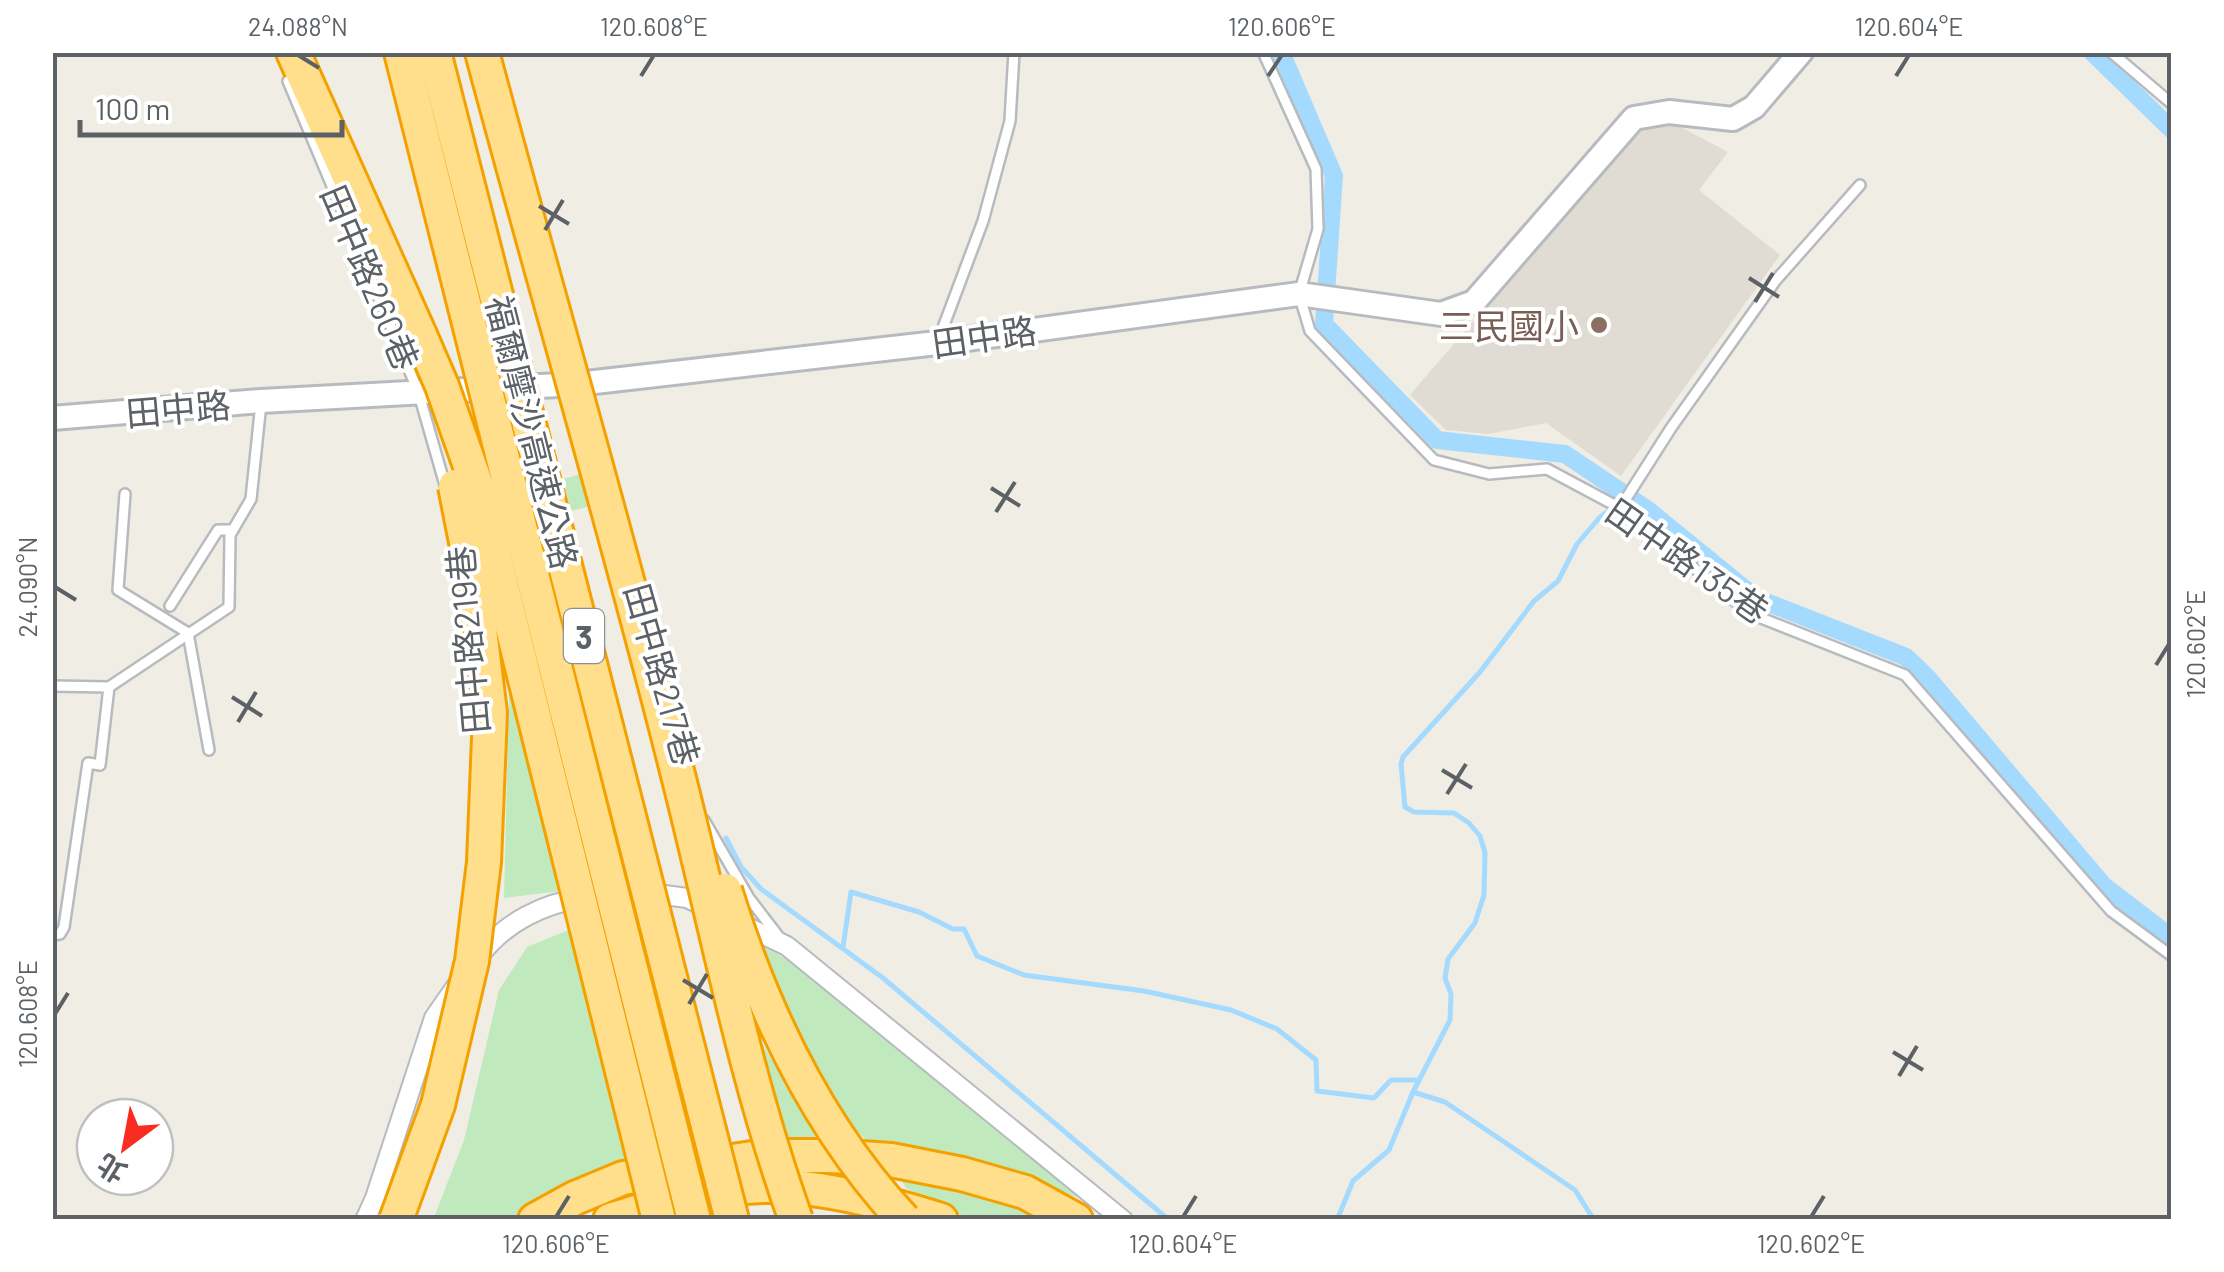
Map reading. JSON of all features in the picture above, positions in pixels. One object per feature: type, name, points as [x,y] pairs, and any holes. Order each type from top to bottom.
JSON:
[{"type":"highway","name":"福爾摩沙高速公路","points":[[401,52],[694,1220]]},
{"type":"highway","name":"福爾摩沙高速公路","points":[[434,52],[732,1220]]},
{"type":"highway","points":[[485,52],[677,770],[742,1040],[796,1220]]},
{"type":"highway","points":[[289,63],[420,335],[477,486],[659,1220]]},
{"type":"highway","points":[[386,1209],[438,1104],[472,961],[484,862],[490,713],[462,522],[420,335]]},
{"type":"highway","points":[[677,770],[712,849],[749,966],[771,1017],[840,1138],[904,1220]]},
{"type":"highway","points":[[535,1220],[623,1178],[765,1156],[831,1156],[891,1160],[962,1174],[1025,1192],[1076,1220]]},
{"type":"highway","points":[[610,1220],[712,1192],[767,1186],[842,1196],[940,1219]]},
{"type":"street","name":"田中路","points":[[52,418],[261,400],[577,384],[1317,297],[1441,314],[1474,302],[1634,118],[1670,112],[1733,119],[1754,108],[1801,52]]},
{"type":"street","points":[[367,1220],[386,1209],[434,1018],[486,947],[523,916],[560,901],[631,890],[687,898],[786,946],[1123,1220]]},
{"type":"lane","name":"田中路217巷","points":[[485,52],[577,384],[674,709]]},
{"type":"lane","points":[[936,343],[983,221],[1010,120],[1014,52]]},
{"type":"lane","points":[[1264,52],[1316,169],[1317,297]]},
{"type":"lane","points":[[2111,52],[2172,104]]},
{"type":"lane","name":"田中路260巷","points":[[289,63],[418,391]]},
{"type":"lane","points":[[1620,508],[1671,428],[1776,280],[1860,185]]},
{"type":"lane","name":"田中路135巷","points":[[1317,297],[1310,331],[1434,460],[1489,474],[1548,470],[1620,508],[1751,614],[1905,674],[2111,911],[2172,956]]},
{"type":"lane","name":"田中路219巷","points":[[418,391],[464,552],[476,699]]},
{"type":"lane","points":[[52,686],[110,686],[229,607],[233,530],[251,499],[261,400]]},
{"type":"lane","points":[[125,494],[118,590],[188,634],[209,750]]},
{"type":"lane","points":[[170,606],[218,530],[233,530]]},
{"type":"lane","points":[[52,936],[60,934],[64,927],[88,763],[100,765],[110,686]]},
{"type":"lane","name":"田中路219巷","points":[[474,895],[477,747]]},
{"type":"lane","name":"田中路217巷","points":[[701,808],[705,825],[749,898],[786,946]]},
{"type":"shaded area","name":"三民國小","points":[[1641,125],[1679,126],[1728,152],[1699,190],[1780,255],[1621,476],[1546,423],[1489,434],[1446,430],[1410,395]]},
{"type":"green space","points":[[581,474],[590,506],[571,511],[563,479]]},
{"type":"green space","points":[[509,693],[561,891],[504,898]]},
{"type":"green space","points":[[571,929],[628,1168],[510,1219],[433,1220],[464,1140],[499,990],[527,947]]},
{"type":"green space","points":[[754,942],[792,962],[1086,1199],[869,1143],[839,1113],[786,1028]]},
{"type":"green space","points":[[760,1040],[823,1145],[785,1139]]},
{"type":"green space","points":[[893,1167],[996,1193],[1041,1219],[970,1219],[906,1188]]},
{"type":"waterway","points":[[1281,52],[1334,176],[1324,324],[1437,440],[1565,454],[1648,510],[1756,598],[1906,657],[2104,886],[2172,938]]},
{"type":"waterway","points":[[2092,52],[2172,130]]},
{"type":"waterway","points":[[1337,1220],[1353,1181],[1389,1150],[1450,1020],[1451,994],[1445,978],[1448,959],[1475,923],[1484,895],[1485,853],[1480,836],[1454,813],[1414,812],[1405,807],[1403,757],[1480,672],[1534,601],[1558,581],[1577,544],[1600,517],[1616,506]]},
{"type":"waterway","points":[[726,838],[741,867],[761,889],[883,978],[1169,1220]]},
{"type":"waterway","points":[[843,947],[851,892],[919,912],[953,929],[964,929],[977,956],[1024,975],[1144,991],[1231,1010],[1277,1029],[1316,1060],[1317,1091],[1374,1098],[1391,1080],[1418,1080]]},
{"type":"waterway","points":[[1413,1092],[1445,1102],[1575,1190],[1594,1220]]},
{"type":"place","name":"三民國小","points":[[1599,325]]}]
